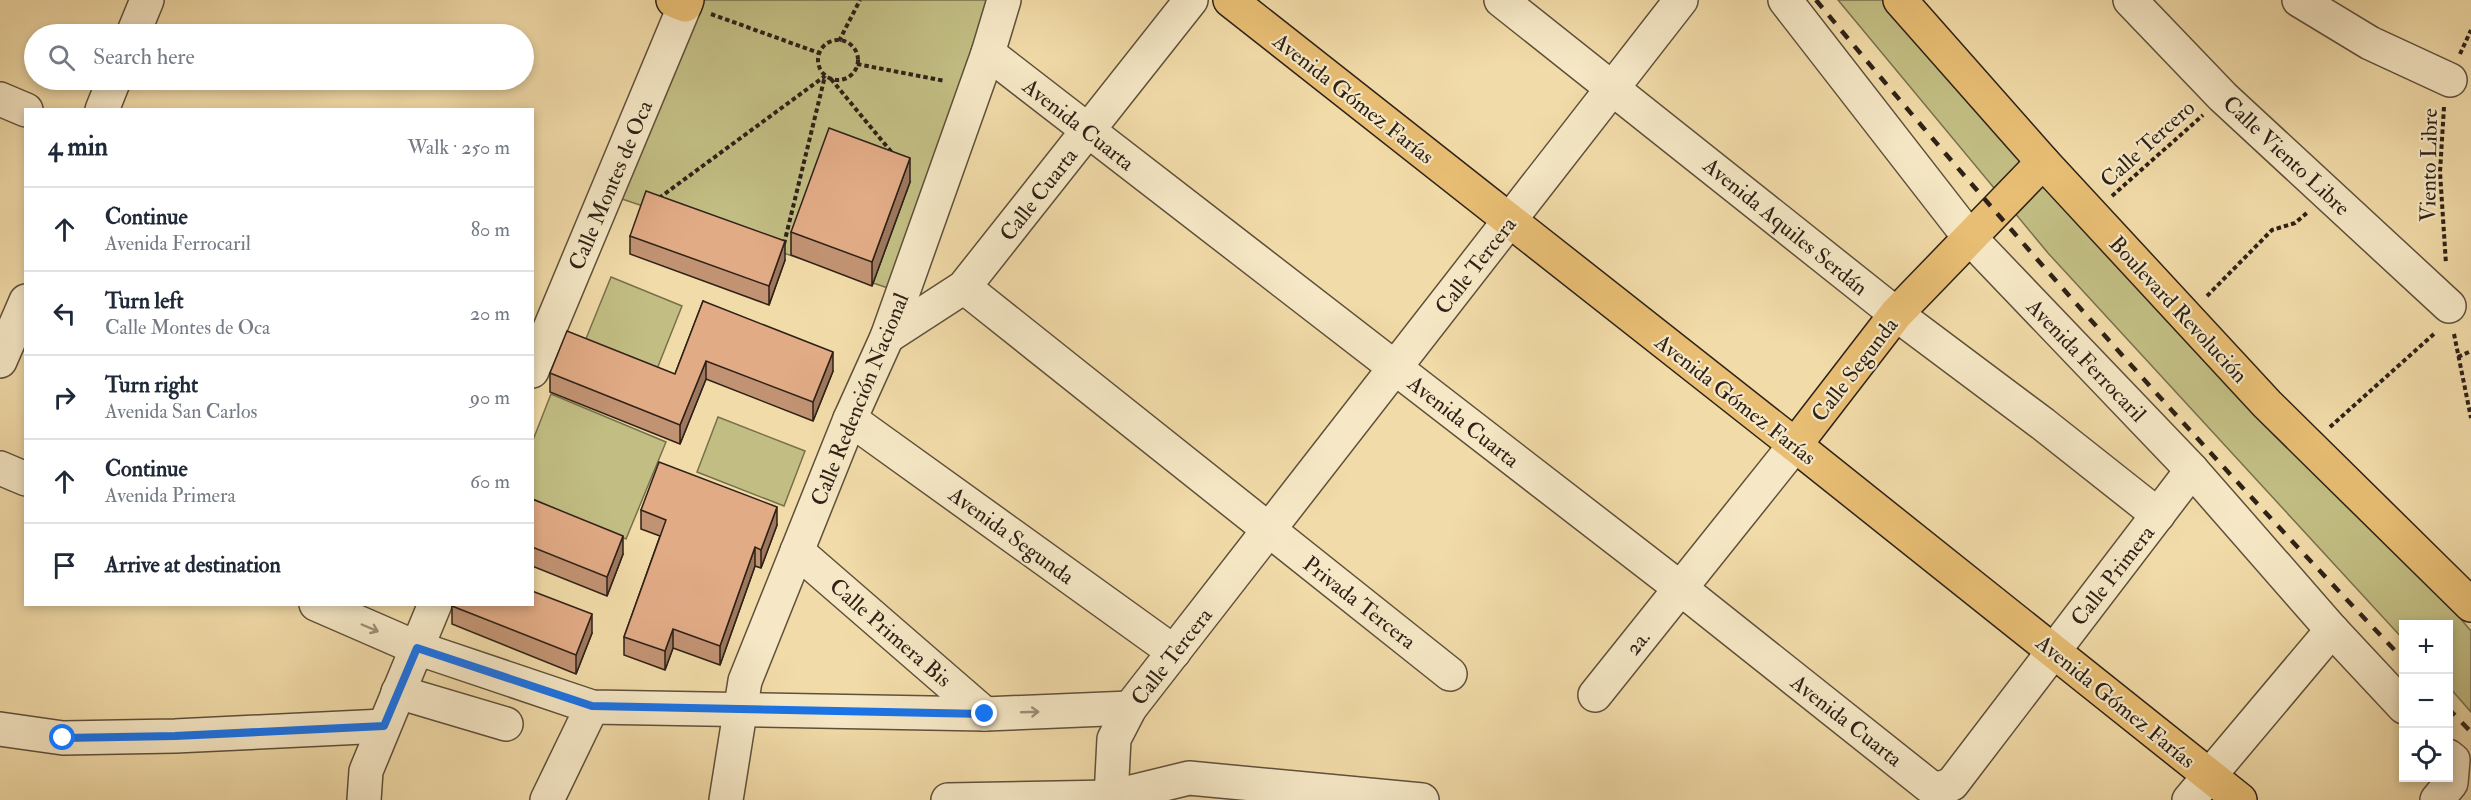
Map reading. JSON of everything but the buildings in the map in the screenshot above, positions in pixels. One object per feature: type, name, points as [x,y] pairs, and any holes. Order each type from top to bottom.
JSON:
[{"type":"main road","name":"Avenida Gómez Farías","points":[[1230,0],[2053,651],[2199,788],[2240,800]]},
{"type":"main road","name":"Boulevard Revolución","points":[[1900,0],[2043,162],[2267,404],[2468,598]]},
{"type":"main road","name":"Calle Segunda","points":[[1795,445],[1896,314],[2043,162]]},
{"type":"street","points":[[137,24],[147,0]]},
{"type":"street","name":"Calle Redención Nacional","points":[[726,800],[745,681],[850,419],[887,337],[988,53],[1004,0]]},
{"type":"street","name":"Calle Cuarta","points":[[887,337],[964,287],[1191,0]]},
{"type":"street","name":"Avenida Aquiles Serdán","points":[[1501,0],[1896,314],[2043,424],[2158,515]]},
{"type":"street","name":"Calle Tercera","points":[[1111,797],[1114,739],[1130,708],[1681,0]]},
{"type":"street","name":"Avenida Ferrocaril","points":[[1785,0],[1970,238],[2192,470],[2399,703]]},
{"type":"street","name":"Calle Viento Libre","points":[[2130,0],[2223,97],[2450,312]]},
{"type":"street","points":[[2299,0],[2370,43],[2450,80]]},
{"type":"street","name":"Calle Montes de Oca","points":[[534,362],[541,329],[681,2]]},
{"type":"street","name":"Avenida Cuarta","points":[[988,53],[1680,588],[1929,786],[1939,789]]},
{"type":"street","points":[[103,108],[110,90]]},
{"type":"street","points":[[0,99],[24,109]]},
{"type":"street","points":[[964,287],[1269,530]]},
{"type":"street","points":[[0,361],[24,306]]},
{"type":"street","name":"Avenida Segunda","points":[[850,419],[1174,652]]},
{"type":"street","name":"Calle Segunda","points":[[1680,588],[1795,445]]},
{"type":"street","points":[[0,468],[24,478]]},
{"type":"street","name":"Calle Primera","points":[[1939,789],[1952,784],[2192,470]]},
{"type":"street","name":"Privada Tercera","points":[[1269,530],[1450,674]]},
{"type":"street","name":"Calle Primera Bis","points":[[797,551],[985,714]]},
{"type":"street","name":"2a.","points":[[1595,695],[1680,588]]},
{"type":"street","points":[[321,606],[417,648],[592,706],[985,714],[1130,708]]},
{"type":"street","points":[[364,800],[366,771],[434,606]]},
{"type":"street","points":[[2199,788],[2332,630]]},
{"type":"street","points":[[398,692],[506,724]]},
{"type":"street","points":[[547,800],[592,706]]},
{"type":"street","points":[[0,729],[63,738],[175,736],[384,726]]},
{"type":"street","points":[[948,800],[1111,797],[1189,778],[1422,800]]},
{"type":"street","points":[[2437,800],[2451,782]]},
{"type":"path","points":[[839,41],[860,0]]},
{"type":"path","points":[[681,2],[819,53]]},
{"type":"path","name":"Viento Libre","points":[[2471,30],[2450,80],[2442,115],[2440,172],[2450,312],[2471,418]]},
{"type":"path","points":[[831,79],[844,79],[854,71],[857,64],[855,51],[851,46],[839,41],[827,44],[819,53],[819,65],[825,76],[831,79],[894,156]]},
{"type":"path","points":[[857,64],[945,81]]},
{"type":"path","points":[[657,200],[825,76]]},
{"type":"path","points":[[781,253],[825,76]]},
{"type":"path","name":"Calle Tercero","points":[[2092,214],[2223,97]]},
{"type":"path","points":[[2186,317],[2272,230],[2295,223],[2329,195]]},
{"type":"path","points":[[2309,446],[2450,312]]},
{"type":"path","points":[[2458,357],[2471,351]]},
{"type":"shaded area","points":[[695,0],[996,0],[897,291],[613,196]]},
{"type":"shaded area","points":[[1838,0],[1883,0],[1952,78],[2454,611],[2471,631],[2471,712],[2453,692],[2453,620],[2399,620],[2399,635],[2048,253]]},
{"type":"shaded area","points":[[611,277],[682,306],[653,379],[581,351]]},
{"type":"shaded area","points":[[551,394],[666,442],[626,539],[534,499],[534,437]]},
{"type":"shaded area","points":[[718,417],[805,451],[784,506],[697,472]]},
{"type":"railway","points":[[1816,0],[2104,335],[2399,655]]},
{"type":"railway","points":[[2453,713],[2471,732]]},
{"type":"route","points":[[63,738],[175,736],[384,726],[417,648],[592,706],[985,714]]}]
